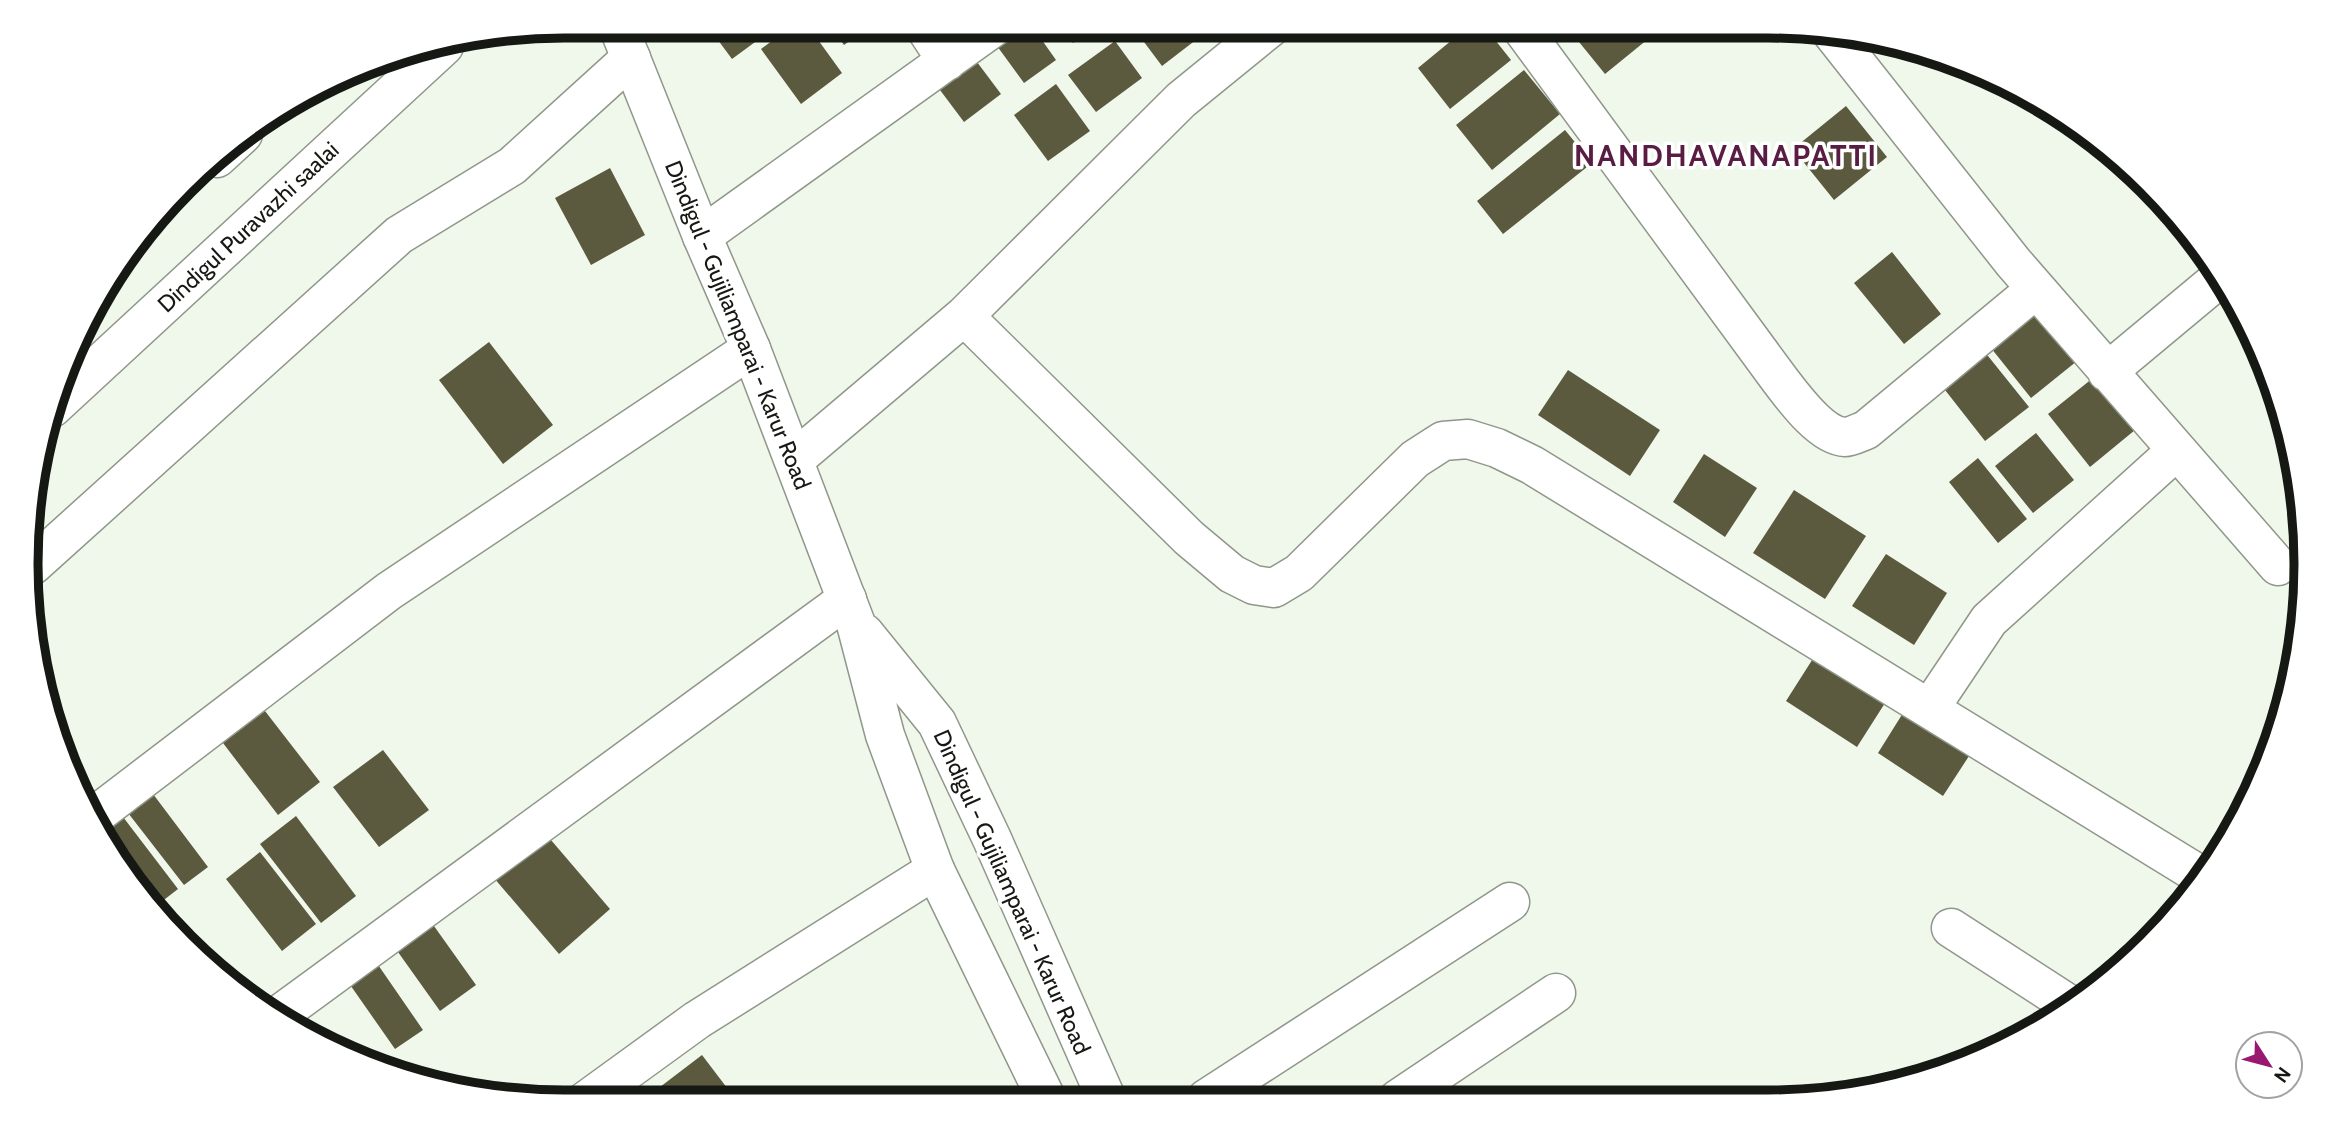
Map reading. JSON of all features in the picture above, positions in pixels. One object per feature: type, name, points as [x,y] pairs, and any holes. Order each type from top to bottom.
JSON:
[{"type":"main road","points":[[932,38],[947,61]]},
{"type":"main road","points":[[702,236],[979,38]]},
{"type":"main road","points":[[794,460],[964,316],[1181,100],[1257,38]]},
{"type":"main road","points":[[1529,38],[1780,380],[1805,412],[1828,430],[1845,437],[1866,430],[2036,289]]},
{"type":"main road","points":[[38,560],[399,235],[512,166],[624,42]]},
{"type":"main road","name":"Dindigul - Gujiliamparai - Karur Road","points":[[624,42],[794,460],[851,612],[885,735],[935,870],[1043,1090]]},
{"type":"main road","points":[[1840,44],[2036,289],[2278,566]]},
{"type":"main road","name":"Dindigul Puravazhi saalai","points":[[66,395],[435,55]]},
{"type":"main road","points":[[2108,372],[2213,284]]},
{"type":"main road","points":[[964,316],[1189,538],[1232,574],[1254,585],[1274,588],[1293,577],[1415,459],[1443,441],[1468,439],[1497,447],[1532,465],[2194,871]]},
{"type":"main road","points":[[101,811],[389,591],[751,349]]},
{"type":"main road","points":[[1930,708],[1989,620],[2176,451]]},
{"type":"main road","points":[[286,1010],[851,612]]},
{"type":"main road","name":"Dindigul - Gujiliamparai - Karur Road","points":[[851,612],[937,723],[992,839],[1103,1090]]},
{"type":"main road","points":[[601,1090],[697,1020],[935,870]]},
{"type":"main road","points":[[1220,1090],[1510,902]]},
{"type":"main road","points":[[1951,928],[2061,1000]]},
{"type":"main road","points":[[1411,1090],[1556,993]]},
{"type":"building","points":[[716,38],[761,38],[732,59]]},
{"type":"building","points":[[776,38],[817,38],[842,73],[801,104],[761,49]]},
{"type":"building","points":[[839,38],[854,38],[844,45]]},
{"type":"building","points":[[991,38],[1040,38],[1056,60],[1024,83]]},
{"type":"building","points":[[1141,38],[1198,38],[1162,66]]},
{"type":"building","points":[[1454,38],[1494,38],[1511,60],[1450,109],[1418,68]]},
{"type":"building","points":[[1576,38],[1649,38],[1605,74]]},
{"type":"building","points":[[1115,41],[1142,78],[1096,112],[1068,75]]},
{"type":"building","points":[[968,50],[1001,94],[964,122],[931,78]]},
{"type":"building","points":[[1524,70],[1560,114],[1492,170],[1456,125]]},
{"type":"building","points":[[1056,84],[1090,131],[1048,161],[1014,115]]},
{"type":"building","points":[[1846,106],[1887,157],[1834,200],[1793,149]]},
{"type":"building","points":[[1565,130],[1592,163],[1503,234],[1477,201]]},
{"type":"building","points":[[610,168],[645,235],[591,265],[555,198]]},
{"type":"building","points":[[1892,252],[1941,314],[1904,344],[1854,283]]},
{"type":"building","points":[[2033,307],[2077,361],[2031,398],[1987,343]]},
{"type":"building","points":[[489,342],[553,425],[503,464],[439,380]]},
{"type":"building","points":[[1980,346],[2029,407],[1985,441],[1938,381]]},
{"type":"building","points":[[1568,370],[1660,430],[1630,476],[1538,415]]},
{"type":"building","points":[[2093,378],[2135,430],[2090,467],[2048,414]]},
{"type":"building","points":[[2036,433],[2074,480],[2033,513],[1995,466]]},
{"type":"building","points":[[1704,454],[1757,488],[1725,537],[1673,502]]},
{"type":"building","points":[[1978,458],[2027,519],[1998,543],[1949,482]]},
{"type":"building","points":[[1794,490],[1866,536],[1825,599],[1753,553]]},
{"type":"building","points":[[1886,554],[1947,593],[1914,645],[1852,606]]},
{"type":"building","points":[[1814,657],[1885,703],[1857,747],[1786,701]]},
{"type":"building","points":[[265,711],[320,782],[278,815],[223,743]]},
{"type":"building","points":[[1903,713],[1969,756],[1943,796],[1878,753]]},
{"type":"building","points":[[383,750],[429,810],[379,847],[333,787]]},
{"type":"building","points":[[150,790],[208,867],[184,885],[125,809]]},
{"type":"building","points":[[120,813],[178,889],[162,902],[127,856],[107,823]]},
{"type":"building","points":[[296,816],[356,896],[321,923],[260,844]]},
{"type":"building","points":[[545,833],[610,909],[559,954],[494,878]]},
{"type":"building","points":[[260,852],[316,924],[282,951],[226,879]]},
{"type":"building","points":[[429,919],[476,985],[440,1011],[393,945]]},
{"type":"building","points":[[374,959],[423,1030],[395,1049],[346,979]]},
{"type":"building","points":[[702,1055],[729,1090],[662,1090],[660,1087]]},
{"type":"district","name":"NANDHAVANAPATTI","points":[[1726,155]]}]
